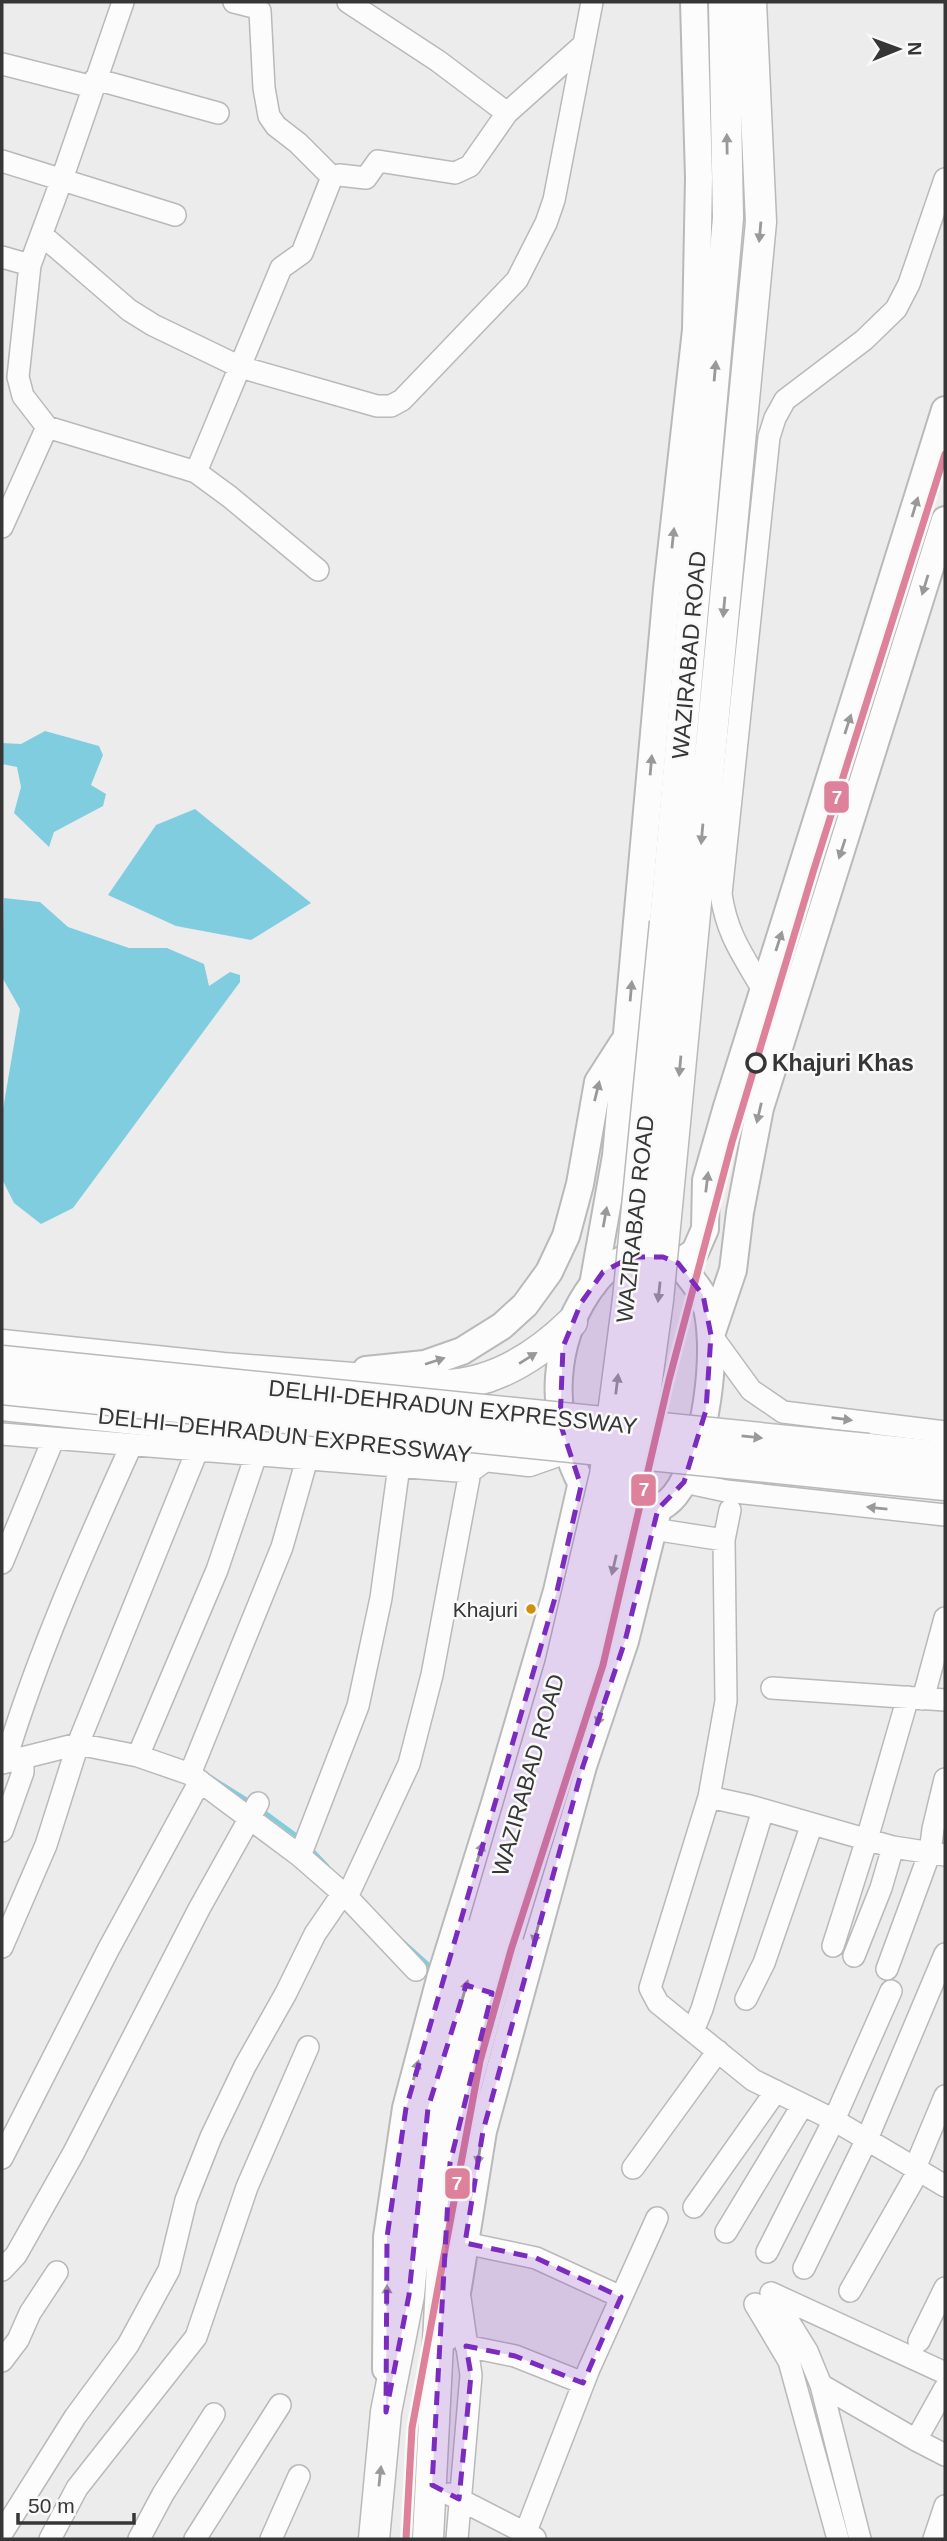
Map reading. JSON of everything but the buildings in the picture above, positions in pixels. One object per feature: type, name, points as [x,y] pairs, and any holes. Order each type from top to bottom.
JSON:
[{"type":"highway","name":"WAZIRABAD ROAD","points":[[374,2539],[386,2413],[409,2295],[441,2231],[422,2162],[434,2096],[560,1666],[605,1475],[628,1299],[665,922],[728,218],[724,2]]},
{"type":"highway","name":"WAZIRABAD ROAD","points":[[428,2539],[441,2231],[461,2104],[508,1935],[588,1672],[632,1488],[658,1300],[761,222],[751,2]]},
{"type":"highway","points":[[2,1345],[223,1368],[465,1385],[527,1360],[572,1322]]},
{"type":"highway","name":"DELHI-DEHRADUN EXPRESSWAY","points":[[2,1361],[945,1435]]},
{"type":"highway","name":"DELHI-DEHRADUN EXPRESSWAY","points":[[2,1389],[945,1485]]},
{"type":"highway","name":"DELHI–DEHRADUN EXPRESSWAY","points":[[2,1405],[480,1465],[529,1461],[566,1448]]},
{"type":"main road","points":[[593,1284],[616,1156],[667,589],[696,330],[699,178],[694,2]]},
{"type":"main road","points":[[754,42],[762,2]]},
{"type":"main road","name":"WAZIRABAD ROAD","points":[[678,1263],[695,1252],[705,1229],[706,1180],[945,410]]},
{"type":"main road","points":[[710,1335],[733,1270],[740,1212],[760,1108],[945,520]]},
{"type":"main road","points":[[2,1335],[355,1371],[425,1364],[462,1351],[502,1326],[525,1305],[549,1272],[566,1236],[580,1184],[598,1082],[626,1038]]},
{"type":"main road","points":[[647,1255],[678,1263],[703,1296],[710,1335],[706,1410],[697,1446],[684,1482],[655,1519],[644,1514],[615,1513],[596,1503],[581,1486],[566,1448],[560,1423],[559,1372],[564,1347],[572,1322],[593,1284],[603,1272],[631,1257],[647,1255]]},
{"type":"main road","name":"WAZIRABAD ROAD","points":[[386,2413],[387,2237],[406,2108],[440,1979],[557,1591],[581,1486]]},
{"type":"main road","name":"WAZIRABAD ROAD","points":[[436,2390],[458,2287],[441,2231],[487,2114],[579,1779],[622,1651],[655,1519]]},
{"type":"main road","points":[[550,1614],[551,1639],[568,1659],[579,1665],[594,1668],[605,1665],[622,1651]]},
{"type":"street","points":[[123,2],[30,265],[18,377],[23,396],[47,427],[196,472],[318,570]]},
{"type":"street","points":[[234,2],[258,9],[261,14],[264,88],[269,116],[276,126],[298,143],[332,177]]},
{"type":"street","points":[[348,2],[438,61],[508,113]]},
{"type":"street","points":[[42,234],[140,318],[240,368],[377,406],[391,407],[402,400],[516,280],[547,223],[554,200],[592,2]]},
{"type":"street","points":[[332,177],[366,177],[378,161],[455,173],[463,171],[470,166],[508,113],[582,46]]},
{"type":"street","points":[[2,64],[218,113]]},
{"type":"street","points":[[2,161],[175,215]]},
{"type":"street","points":[[196,472],[281,268],[302,253],[332,177]]},
{"type":"street","points":[[763,990],[734,941],[725,920],[721,894],[769,437],[785,400],[864,340],[903,298],[945,179]]},
{"type":"street","points":[[2,257],[30,265]]},
{"type":"street","points":[[2,527],[47,427]]},
{"type":"street","points":[[710,1335],[751,1390],[783,1412],[945,1435]]},
{"type":"street","points":[[2,1434],[399,1465],[480,1465],[409,1763],[348,1892],[314,1934],[211,2137],[186,2200],[169,2270],[159,2290],[128,2345],[68,2428],[2,2533]]},
{"type":"street","points":[[2,1563],[53,1440]]},
{"type":"street","points":[[9,1757],[40,1657],[78,1562],[131,1446]]},
{"type":"street","points":[[2,1947],[46,1845],[79,1740],[197,1451]]},
{"type":"street","points":[[140,1750],[217,1570],[256,1455]]},
{"type":"street","points":[[2,2158],[194,1773],[282,1547],[307,1459]]},
{"type":"street","points":[[304,1847],[358,1706],[380,1598],[399,1465]]},
{"type":"street","points":[[684,1482],[726,1491],[945,1516]]},
{"type":"street","points":[[730,1510],[724,1540],[726,1701],[709,1797],[650,1988],[658,2003],[753,2080],[834,2120],[945,2186]]},
{"type":"street","points":[[655,1519],[724,1540]]},
{"type":"street","points":[[833,1946],[915,1698],[945,1618]]},
{"type":"street","points":[[772,1688],[945,1700]]},
{"type":"street","points":[[9,1757],[79,1740],[140,1750],[194,1773],[254,1810],[304,1847],[348,1892],[416,1970]]},
{"type":"street","points":[[2,1830],[23,1772],[9,1757]]},
{"type":"street","points":[[887,1969],[938,1853],[933,1829],[945,1779]]},
{"type":"street","points":[[709,1797],[893,1847],[938,1853]]},
{"type":"street","points":[[2,2270],[16,2255],[73,2154],[199,1909],[254,1810]]},
{"type":"street","points":[[693,2031],[762,1810]]},
{"type":"street","points":[[746,1999],[764,1963],[812,1824]]},
{"type":"street","points":[[853,1956],[881,1888],[893,1847]]},
{"type":"street","points":[[804,2268],[867,2139],[945,1954]]},
{"type":"street","points":[[767,2252],[834,2120],[891,1991]]},
{"type":"street","points":[[50,2539],[77,2488],[196,2337],[247,2187],[308,2047]]},
{"type":"street","points":[[633,2168],[718,2051]]},
{"type":"street","points":[[694,2207],[776,2091]]},
{"type":"street","points":[[850,2291],[917,2169],[945,2096]]},
{"type":"street","points":[[726,2232],[802,2106]]},
{"type":"street","points":[[432,2485],[529,2538],[583,2383],[657,2218]]},
{"type":"street","points":[[441,2231],[536,2258],[621,2297]]},
{"type":"street","points":[[2,2361],[19,2340],[30,2314],[57,2272]]},
{"type":"street","points":[[457,2539],[471,2375],[458,2287]]},
{"type":"street","points":[[919,2341],[945,2288]]},
{"type":"street","points":[[860,2539],[821,2385],[807,2351],[771,2293],[945,2374]]},
{"type":"street","points":[[755,2304],[789,2361],[838,2539]]},
{"type":"street","points":[[466,2346],[515,2356],[583,2383]]},
{"type":"street","points":[[821,2385],[945,2455]]},
{"type":"street","points":[[916,2440],[945,2388]]},
{"type":"street","points":[[195,2539],[280,2405]]},
{"type":"street","points":[[139,2539],[163,2494],[214,2414]]},
{"type":"street","points":[[271,2539],[299,2476]]},
{"type":"street","points":[[934,2539],[945,2506]]},
{"type":"highlighted area","points":[[631,1257],[663,1257],[678,1263],[703,1295],[711,1335],[706,1410],[684,1482],[658,1509],[625,1641],[583,1766],[483,2131],[465,2243],[536,2258],[621,2297],[583,2383],[515,2356],[466,2346],[471,2375],[459,2499],[432,2485],[450,2163],[492,1993],[466,1985],[428,2108],[409,2295],[386,2412],[387,2237],[406,2108],[557,1591],[581,1486],[560,1423],[563,1347],[581,1303],[603,1272]]},
{"type":"water","points":[[45,731],[99,746],[103,755],[91,785],[106,794],[103,806],[54,832],[49,847],[14,813],[21,787],[17,767],[2,764],[2,743],[21,744]]},
{"type":"water","points":[[195,809],[311,903],[251,940],[176,926],[108,895],[156,825]]},
{"type":"water","points":[[4,898],[40,902],[68,927],[129,948],[167,948],[204,964],[209,986],[230,972],[240,975],[240,982],[73,1208],[41,1224],[14,1203],[2,1179],[2,1115],[20,1009],[2,977]]},
{"type":"waterway","points":[[210,1777],[250,1802]]},
{"type":"waterway","points":[[260,1809],[301,1839]]},
{"type":"waterway","points":[[309,1847],[327,1866]]},
{"type":"waterway","points":[[403,1942],[433,1969]]},
{"type":"transit line","name":"7","points":[[406,2539],[412,2428],[480,2061],[511,1950],[603,1665],[669,1380],[732,1142],[814,869],[945,454]]},
{"type":"place","name":"Khajuri Khas","points":[[756,1063]]},
{"type":"place","name":"Khajuri","points":[[531,1609]]}]
